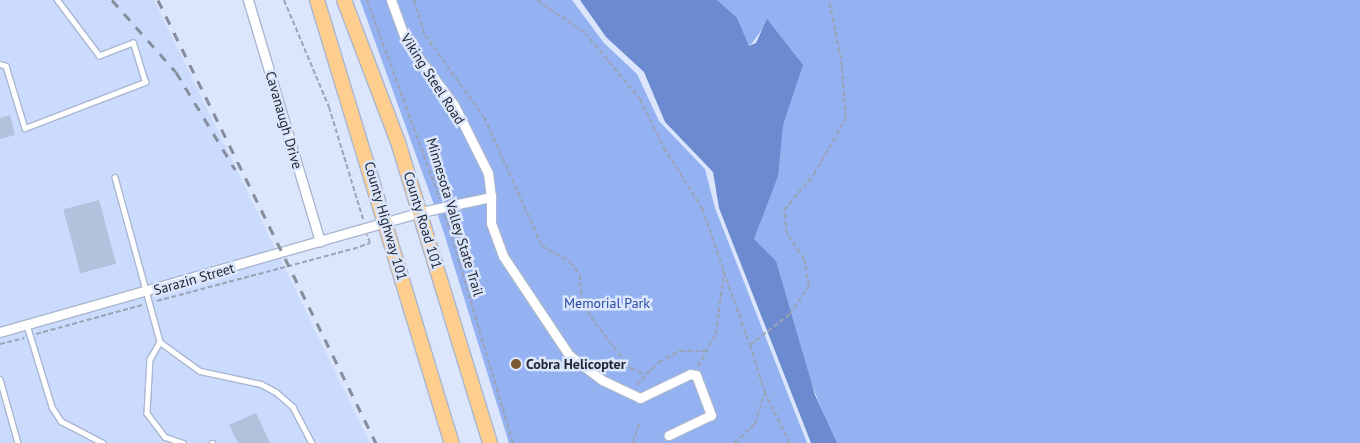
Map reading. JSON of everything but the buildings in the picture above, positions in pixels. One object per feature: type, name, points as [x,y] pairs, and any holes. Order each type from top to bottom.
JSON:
[{"type":"main road","name":"County Highway 101","points":[[317,0],[387,224],[452,443]]},
{"type":"main road","name":"County Road 101","points":[[344,0],[421,212],[490,443]]},
{"type":"street","name":"Cavanaugh Drive","points":[[248,0],[320,241]]},
{"type":"street","name":"Viking Steel Road","points":[[390,0],[406,41],[454,105],[488,173],[498,246],[555,339],[586,369],[629,395]]},
{"type":"street","points":[[387,224],[421,212],[491,197]]},
{"type":"street","name":"Sarazin Street","points":[[0,332],[146,293],[320,241],[387,224]]},
{"type":"street","points":[[629,395],[647,397],[693,374],[711,415],[668,435]]},
{"type":"lane","points":[[0,64],[6,66],[25,128],[146,82],[133,43],[99,56],[57,0]]},
{"type":"lane","points":[[115,178],[160,342],[200,371],[261,384],[276,392],[293,407],[312,443]]},
{"type":"lane","points":[[27,325],[52,406],[61,421],[103,443]]},
{"type":"lane","points":[[160,342],[150,359],[147,413],[165,437],[183,443]]},
{"type":"lane","points":[[0,380],[18,443]]},
{"type":"path","points":[[0,344],[370,244],[329,107],[284,0]]},
{"type":"path","name":"Minnesota Valley State Trail","points":[[368,0],[442,208],[513,443]]},
{"type":"path","points":[[414,0],[425,35],[484,118],[542,246],[570,262],[580,275],[580,297],[590,317],[630,368],[645,374]]},
{"type":"path","points":[[538,0],[585,33],[640,99],[664,148],[695,194],[724,269],[765,394],[790,443]]},
{"type":"path","points":[[750,345],[794,310],[809,286],[804,259],[787,234],[784,210],[814,174],[846,118],[841,59],[829,0]]},
{"type":"path","points":[[693,374],[708,352],[716,334],[724,269]]},
{"type":"path","points":[[629,395],[645,374],[680,351],[708,352]]},
{"type":"path","points":[[734,443],[755,424],[765,394]]},
{"type":"path","points":[[634,443],[639,423]]},
{"type":"shaded area","points":[[0,0],[154,0],[370,443],[0,443]]},
{"type":"shaded area","points":[[580,0],[717,0],[737,18],[749,46],[756,43],[767,19],[803,65],[783,125],[778,176],[754,239],[776,261],[815,395],[837,443],[811,443],[719,208],[713,172],[665,122],[644,72],[606,37]]},
{"type":"green space","name":"Memorial Park","points":[[360,0],[572,0],[604,43],[637,74],[659,121],[705,169],[715,208],[807,443],[509,443],[442,227]]},
{"type":"green space","points":[[705,0],[1360,0],[1360,443],[835,443],[754,239],[781,138],[763,28],[750,46]]},
{"type":"railway","points":[[112,0],[176,72],[235,169]]},
{"type":"railway","points":[[158,0],[376,443]]},
{"type":"place","name":"Cobra Helicopter","points":[[516,364]]}]
